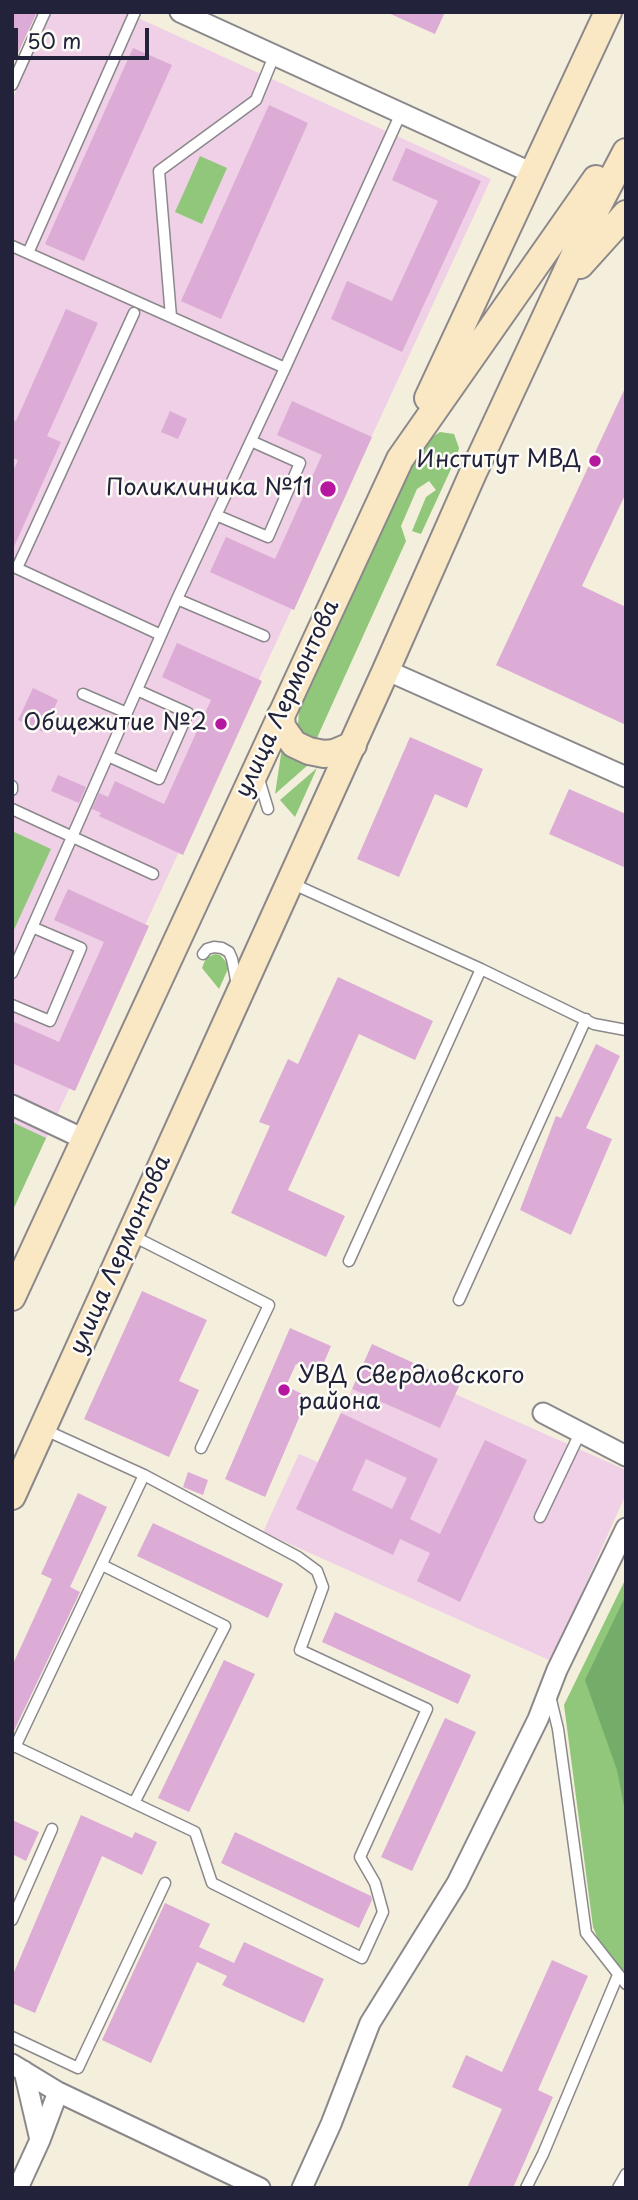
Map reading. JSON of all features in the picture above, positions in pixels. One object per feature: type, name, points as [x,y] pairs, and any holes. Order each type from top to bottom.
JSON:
[{"type":"main road","points":[[400,459],[608,12]]},
{"type":"main road","name":"улица Лермонтова","points":[[12,1297],[400,459],[626,136]]},
{"type":"main road","name":"улица Лермонтова","points":[[12,1496],[353,745],[473,473],[626,152]]},
{"type":"main road","points":[[558,290],[626,214]]},
{"type":"main road","points":[[281,716],[282,727],[294,744],[309,751],[334,753],[353,745]]},
{"type":"street","points":[[180,12],[532,173]]},
{"type":"street","points":[[386,670],[626,777]]},
{"type":"street","points":[[12,1105],[86,1140]]},
{"type":"street","points":[[543,1413],[626,1456]]},
{"type":"street","points":[[302,2188],[331,2124],[370,2023],[457,1883],[538,1719],[557,1670],[626,1528]]},
{"type":"street","points":[[18,2068],[58,2092],[260,2188]]},
{"type":"street","points":[[18,2068],[40,2140]]},
{"type":"street","points":[[18,2188],[58,2092]]},
{"type":"lane","points":[[12,85],[45,12]]},
{"type":"lane","points":[[28,253],[135,12]]},
{"type":"lane","points":[[171,317],[159,171],[256,100],[274,56]]},
{"type":"lane","points":[[12,974],[177,598],[401,113]]},
{"type":"lane","points":[[12,246],[285,368]]},
{"type":"lane","points":[[134,313],[15,567],[161,635]]},
{"type":"lane","points":[[216,514],[268,537],[300,463],[251,441]]},
{"type":"lane","points":[[177,598],[264,636]]},
{"type":"lane","points":[[108,756],[159,779],[188,713],[137,690]]},
{"type":"lane","points":[[83,694],[127,713]]},
{"type":"lane","points":[[256,769],[268,809]]},
{"type":"lane","points":[[12,809],[153,874]]},
{"type":"lane","points":[[290,882],[594,1024],[626,1030]]},
{"type":"lane","points":[[12,1004],[50,1021],[81,948],[32,928]]},
{"type":"lane","points":[[202,954],[214,947],[229,952],[239,996]]},
{"type":"lane","points":[[349,1261],[481,969]]},
{"type":"lane","points":[[459,1300],[586,1019]]},
{"type":"lane","points":[[131,1235],[269,1304],[201,1448]]},
{"type":"lane","points":[[43,1429],[144,1475],[298,1557],[317,1571],[323,1587],[300,1650],[427,1709],[360,1857],[375,1883],[383,1912],[362,1958],[212,1882],[194,1832],[14,1746],[144,1475]]},
{"type":"lane","points":[[540,1517],[580,1433]]},
{"type":"lane","points":[[102,1565],[225,1626],[134,1804]]},
{"type":"lane","points":[[549,1692],[558,1729],[586,1933],[626,1984]]},
{"type":"lane","points":[[12,1920],[52,1829]]},
{"type":"lane","points":[[12,2038],[78,2068],[165,1883]]},
{"type":"lane","points":[[526,2188],[543,2154],[618,1975]]},
{"type":"lane","points":[[618,2188],[626,2174]]},
{"type":"shaded area","points":[[51,12],[125,12],[491,179],[12,1212],[12,100]]},
{"type":"shaded area","points":[[352,1389],[440,1428],[455,1394],[626,1470],[626,1494],[551,1661],[263,1532],[299,1454],[318,1462]]},
{"type":"green space","points":[[200,156],[227,168],[202,224],[175,212]]},
{"type":"green space","points":[[440,432],[454,434],[459,448],[457,456],[421,534],[412,531],[426,497],[436,490],[429,481],[417,489],[401,526],[406,541],[316,740],[305,736],[298,725],[299,710],[417,451],[421,444]]},
{"type":"green space","points":[[282,748],[308,765],[275,794]]},
{"type":"green space","points":[[317,768],[295,817],[280,800]]},
{"type":"green space","points":[[12,831],[51,849],[12,934]]},
{"type":"green space","points":[[220,955],[228,964],[219,989],[202,968],[206,958]]},
{"type":"green space","points":[[12,1122],[46,1138],[12,1212]]},
{"type":"green space","points":[[626,1578],[626,1975],[603,1951],[593,1927],[564,1705]]},
{"type":"green space","points":[[626,1595],[626,1816],[617,1770],[585,1680]]},
{"type":"building","points":[[12,12],[37,12],[12,66]]},
{"type":"building","points":[[386,12],[445,12],[435,34]]},
{"type":"building","points":[[133,48],[172,65],[84,261],[45,244]]},
{"type":"building","points":[[269,105],[308,123],[221,319],[181,301]]},
{"type":"building","points":[[406,148],[481,181],[402,352],[331,319],[347,281],[392,301],[438,201],[392,180]]},
{"type":"building","points":[[66,309],[98,323],[47,436],[61,442],[12,551],[12,473],[18,460],[12,458],[12,419],[16,421]]},
{"type":"building","points":[[626,386],[626,493],[582,586],[626,607],[626,725],[496,665]]},
{"type":"building","name":"Поликлиника №11","points":[[292,401],[372,437],[294,610],[210,572],[226,537],[275,559],[322,455],[277,435]]},
{"type":"building","points":[[170,411],[187,419],[178,439],[161,432]]},
{"type":"building","name":"Общежитие №2","points":[[177,643],[262,681],[183,855],[99,816],[101,813],[92,809],[99,793],[108,797],[115,781],[164,804],[211,700],[162,677]]},
{"type":"building","points":[[33,688],[58,700],[43,732],[18,720]]},
{"type":"building","points":[[410,737],[483,769],[467,808],[435,794],[399,877],[357,859]]},
{"type":"building","points":[[58,775],[86,787],[79,803],[51,791]]},
{"type":"building","points":[[569,789],[626,814],[626,868],[549,834]]},
{"type":"building","points":[[68,889],[149,926],[75,1091],[12,1063],[12,1021],[59,1042],[104,942],[54,920]]},
{"type":"building","points":[[338,977],[433,1021],[415,1060],[359,1034],[288,1190],[345,1216],[326,1257],[231,1213],[270,1126],[259,1122],[288,1059],[298,1064]]},
{"type":"building","points":[[596,1044],[620,1056],[586,1128],[612,1139],[571,1235],[520,1210],[556,1116],[561,1118]]},
{"type":"building","points":[[142,1291],[207,1320],[179,1381],[199,1390],[169,1457],[84,1419]]},
{"type":"building","points":[[290,1328],[331,1346],[319,1374],[296,1364],[286,1386],[308,1397],[265,1497],[225,1479]]},
{"type":"building","points":[[372,1344],[460,1384],[440,1428],[352,1389]]},
{"type":"building","points":[[341,1413],[438,1459],[410,1519],[440,1534],[485,1440],[527,1460],[460,1602],[417,1581],[430,1553],[400,1539],[393,1555],[296,1509]],"holes":[[[366,1459],[407,1478],[392,1509],[352,1490]]]},
{"type":"building","points":[[188,1472],[208,1480],[203,1495],[183,1487]]},
{"type":"building","points":[[78,1493],[107,1507],[70,1587],[80,1592],[12,1735],[12,1666],[52,1579],[41,1574]]},
{"type":"building","points":[[153,1523],[283,1584],[268,1618],[137,1556]]},
{"type":"building","points":[[335,1612],[471,1675],[458,1704],[322,1642]]},
{"type":"building","points":[[224,1660],[255,1674],[189,1812],[158,1798]]},
{"type":"building","points":[[445,1718],[476,1732],[412,1871],[381,1857]]},
{"type":"building","points":[[81,1815],[132,1838],[135,1832],[157,1842],[142,1875],[102,1856],[35,2013],[12,2003],[12,1977]]},
{"type":"building","points":[[12,1820],[39,1832],[26,1861],[12,1854]]},
{"type":"building","points":[[235,1832],[371,1896],[372,1900],[359,1928],[221,1863]]},
{"type":"building","points":[[165,1903],[210,1924],[199,1947],[234,1963],[244,1942],[324,1979],[304,2023],[222,1985],[227,1976],[197,1962],[151,2063],[102,2040]]},
{"type":"building","points":[[552,1960],[588,1976],[538,2090],[553,2097],[513,2188],[467,2188],[502,2109],[452,2087],[466,2055],[502,2072]]},
{"type":"tram line","points":[[12,2111],[12,2137]]},
{"type":"place","name":"Институт МВД","points":[[595,461]]},
{"type":"place","name":"Поликлиника №11","points":[[328,489]]},
{"type":"place","name":"Общежитие №2","points":[[221,724]]},
{"type":"place","name":"УВД Свердловского района","points":[[284,1390]]}]
